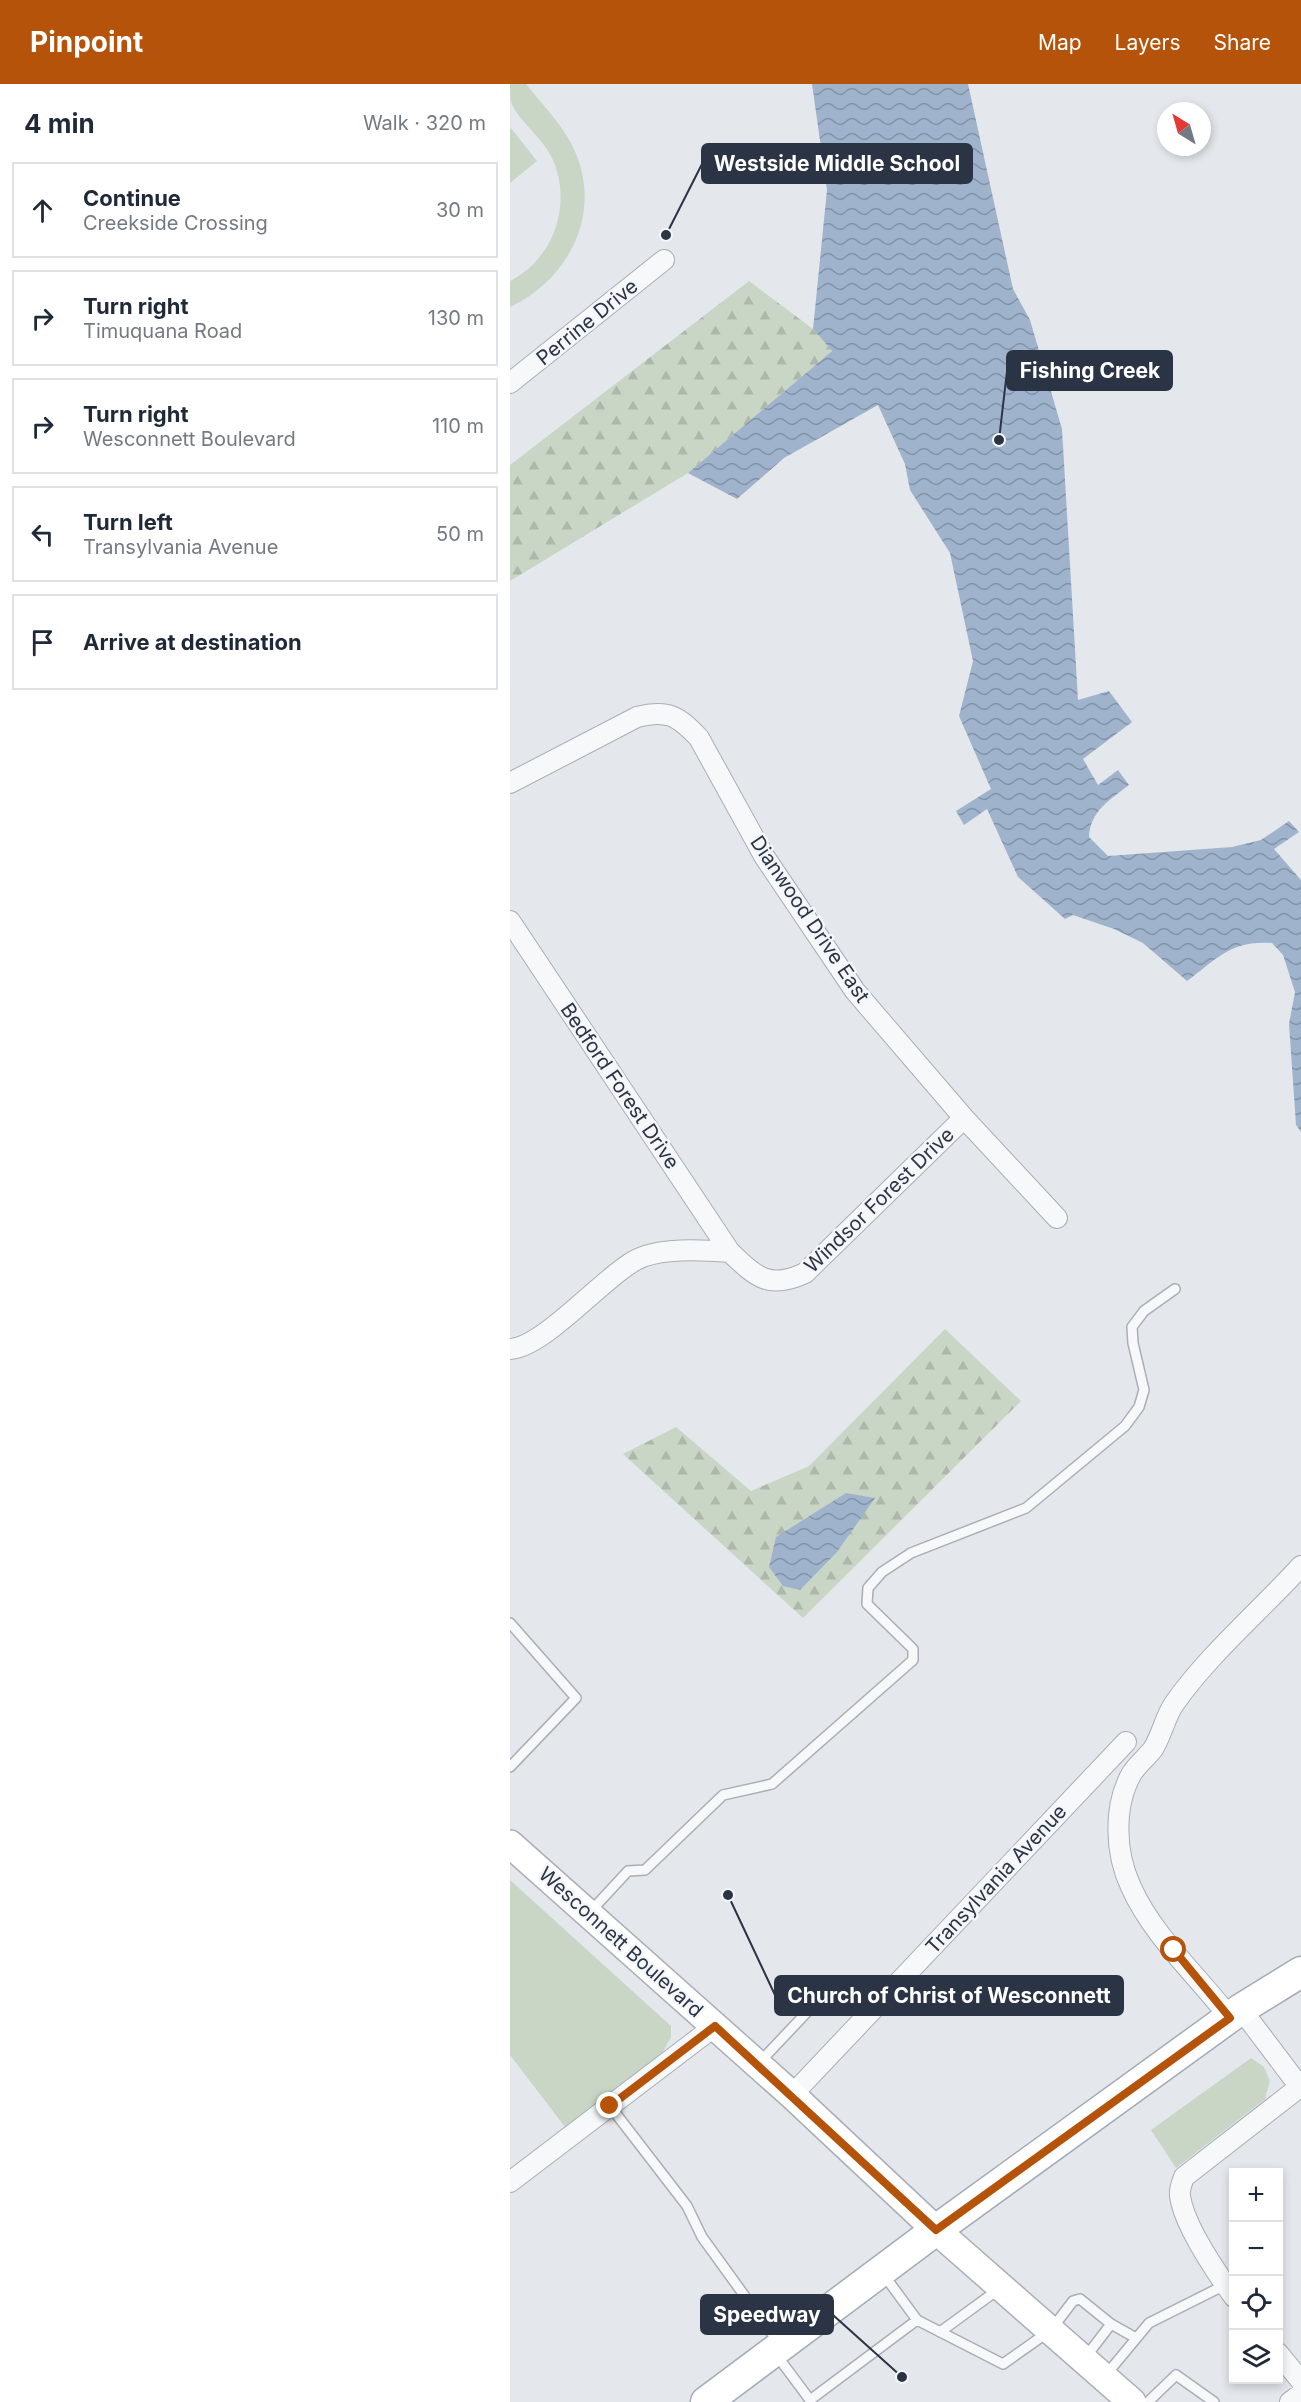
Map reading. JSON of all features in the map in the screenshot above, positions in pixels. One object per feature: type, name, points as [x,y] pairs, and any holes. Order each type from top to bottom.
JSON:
[{"type":"main road","points":[[706,2402],[936,2230],[1236,2013],[1301,1972]]},
{"type":"street","name":"Perrine Drive","points":[[510,383],[664,260]]},
{"type":"street","name":"Dianwood Drive East","points":[[510,783],[637,717],[652,713],[668,714],[684,722],[699,738],[764,856],[855,991],[964,1118],[1058,1218]]},
{"type":"street","name":"Bedford Forest Drive","points":[[510,921],[730,1252]]},
{"type":"street","name":"Windsor Forest Drive","points":[[730,1252],[756,1277],[767,1280],[791,1280],[805,1273],[964,1118]]},
{"type":"street","points":[[510,1349],[538,1337],[635,1260],[682,1249],[730,1252]]},
{"type":"street","points":[[1229,2291],[1210,2263],[1183,2207],[1180,2193],[1184,2177],[1300,2086],[1236,2013],[1158,1932],[1130,1886],[1121,1858],[1118,1825],[1122,1797],[1134,1770],[1152,1750],[1172,1706],[1190,1683],[1301,1566]]},
{"type":"street","name":"Transylvania Avenue","points":[[792,2095],[1126,1742]]},
{"type":"street","name":"Wesconnett Boulevard","points":[[510,1844],[792,2095],[936,2230],[1132,2402]]},
{"type":"street","points":[[510,2182],[715,2026]]},
{"type":"street","points":[[1283,2360],[1301,2381]]},
{"type":"street","points":[[1290,2402],[1301,2394]]},
{"type":"lane","points":[[588,1914],[628,1871],[645,1870],[723,1795],[772,1784],[913,1660],[913,1649],[867,1604],[868,1588],[882,1572],[912,1553],[1026,1508],[1125,1426],[1139,1407],[1144,1390],[1141,1368],[1133,1343],[1132,1327],[1144,1311],[1176,1289]]},
{"type":"lane","points":[[510,1623],[576,1698],[510,1767]]},
{"type":"lane","points":[[757,2064],[825,1993],[832,1989],[839,1992],[866,2017]]},
{"type":"lane","points":[[610,2106],[687,2206],[702,2237],[810,2400],[917,2320]]},
{"type":"lane","points":[[881,2271],[917,2320],[1003,2364],[1051,2330],[1073,2301],[1080,2299],[1111,2324],[1136,2338]]},
{"type":"lane","points":[[940,2332],[1002,2287]]},
{"type":"lane","points":[[1104,2377],[1149,2323],[1229,2291]]},
{"type":"lane","points":[[1084,2359],[1111,2324]]},
{"type":"lane","points":[[1148,2402],[1176,2375],[1214,2402]]},
{"type":"green space","points":[[510,84],[526,84],[561,127],[581,167],[585,192],[583,215],[566,259],[532,294],[510,307],[510,281],[526,271],[549,243],[560,208],[560,190],[557,171],[550,154],[514,109],[511,102]]},
{"type":"green space","points":[[510,127],[537,161],[510,183]]},
{"type":"green space","points":[[749,281],[813,329],[832,351],[688,473],[510,581],[510,465]]},
{"type":"green space","points":[[945,1329],[1021,1401],[803,1618],[623,1454],[676,1427],[751,1491],[809,1466]]},
{"type":"green space","points":[[510,1880],[671,2026],[671,2037],[663,2052],[565,2127],[510,2055]]},
{"type":"green space","points":[[1251,2058],[1264,2067],[1270,2081],[1265,2099],[1176,2168],[1151,2130]]},
{"type":"water","points":[[812,84],[968,84],[1013,289],[1030,320],[1062,429],[1078,700],[1109,691],[1132,722],[1083,759],[1098,785],[1118,770],[1129,785],[1097,813],[1090,828],[1089,837],[1108,856],[1232,847],[1261,840],[1289,821],[1299,832],[1274,849],[1301,880],[1301,1132],[1296,1125],[1289,1024],[1295,992],[1283,955],[1272,943],[1246,944],[1226,952],[1187,981],[1143,943],[1114,929],[1073,915],[1065,919],[1018,877],[987,809],[964,825],[956,811],[991,789],[959,716],[973,661],[950,553],[910,490],[905,464],[878,405],[784,458],[737,499],[688,473],[832,351],[813,329],[827,190]]},
{"type":"water","points":[[846,1493],[875,1498],[837,1552],[800,1590],[783,1586],[769,1567],[776,1537]]},
{"type":"place","name":"Westside Middle School","points":[[666,235]]},
{"type":"place","name":"Fishing Creek","points":[[999,440]]},
{"type":"place","name":"Church of Christ of Wesconnett","points":[[728,1895]]},
{"type":"place","name":"Speedway","points":[[902,2377]]},
{"type":"route","points":[[610,2106],[715,2026],[936,2230],[1230,2018],[1174,1950]]}]
